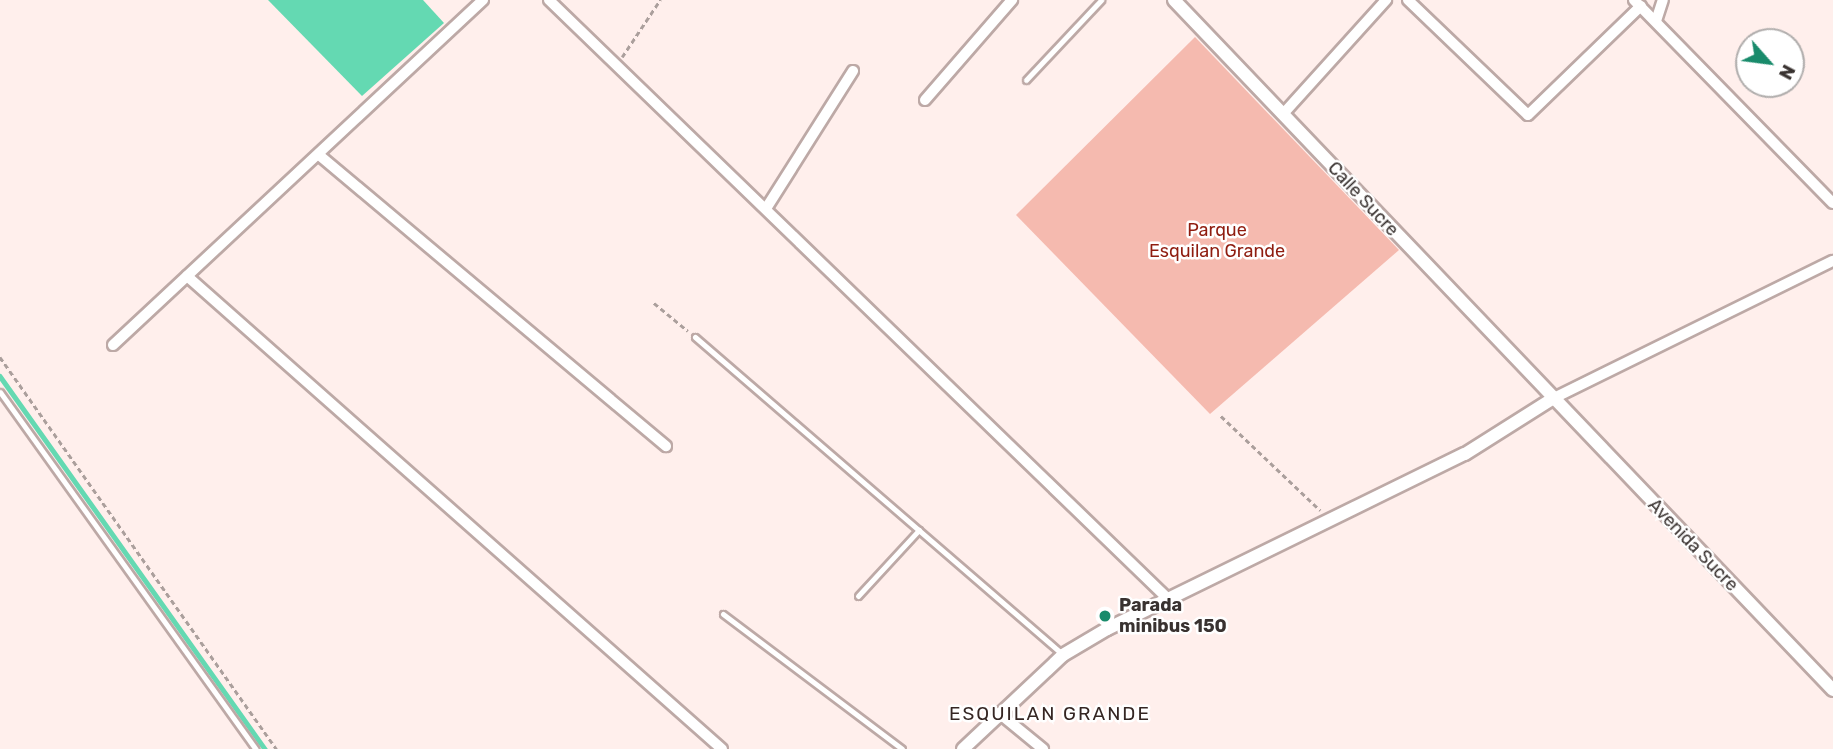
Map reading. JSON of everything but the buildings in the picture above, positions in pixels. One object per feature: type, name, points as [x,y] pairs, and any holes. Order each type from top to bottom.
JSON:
[{"type":"street","points":[[113,345],[483,0]]},
{"type":"street","points":[[549,0],[767,207],[1165,596]]},
{"type":"street","points":[[925,100],[1012,0]]},
{"type":"street","name":"Calle Sucre","points":[[1174,0],[1552,399]]},
{"type":"street","points":[[1283,114],[1386,0]]},
{"type":"street","points":[[1408,0],[1528,115],[1638,3],[1833,203]]},
{"type":"street","points":[[1656,21],[1663,0]]},
{"type":"street","points":[[767,207],[853,71]]},
{"type":"street","points":[[319,155],[666,446]]},
{"type":"street","points":[[963,749],[1063,656],[1165,596],[1333,522],[1465,454],[1552,399],[1833,261]]},
{"type":"street","points":[[187,276],[722,749]]},
{"type":"street","name":"Avenida Sucre","points":[[1552,399],[1833,690]]},
{"type":"street","points":[[999,713],[1043,749]]},
{"type":"lane","points":[[1026,80],[1101,0]]},
{"type":"lane","points":[[695,337],[1063,656]]},
{"type":"lane","points":[[0,392],[257,749]]},
{"type":"lane","points":[[858,596],[919,530]]},
{"type":"lane","points":[[723,614],[902,749]]},
{"type":"path","points":[[617,66],[660,0]]},
{"type":"path","points":[[654,303],[695,337]]},
{"type":"path","points":[[0,357],[277,749]]},
{"type":"path","points":[[1221,415],[1333,522]]},
{"type":"green space","name":"Parque Esquilan Grande","points":[[1195,37],[1399,250],[1210,414],[1016,215]]},
{"type":"shaded area","points":[[268,0],[423,0],[444,23],[362,96]]},
{"type":"waterway","points":[[0,376],[265,749]]},
{"type":"place","name":"Parada minibus 150","points":[[1105,616]]},
{"type":"district","name":"ESQUILAN GRANDE","points":[[1050,714]]}]
